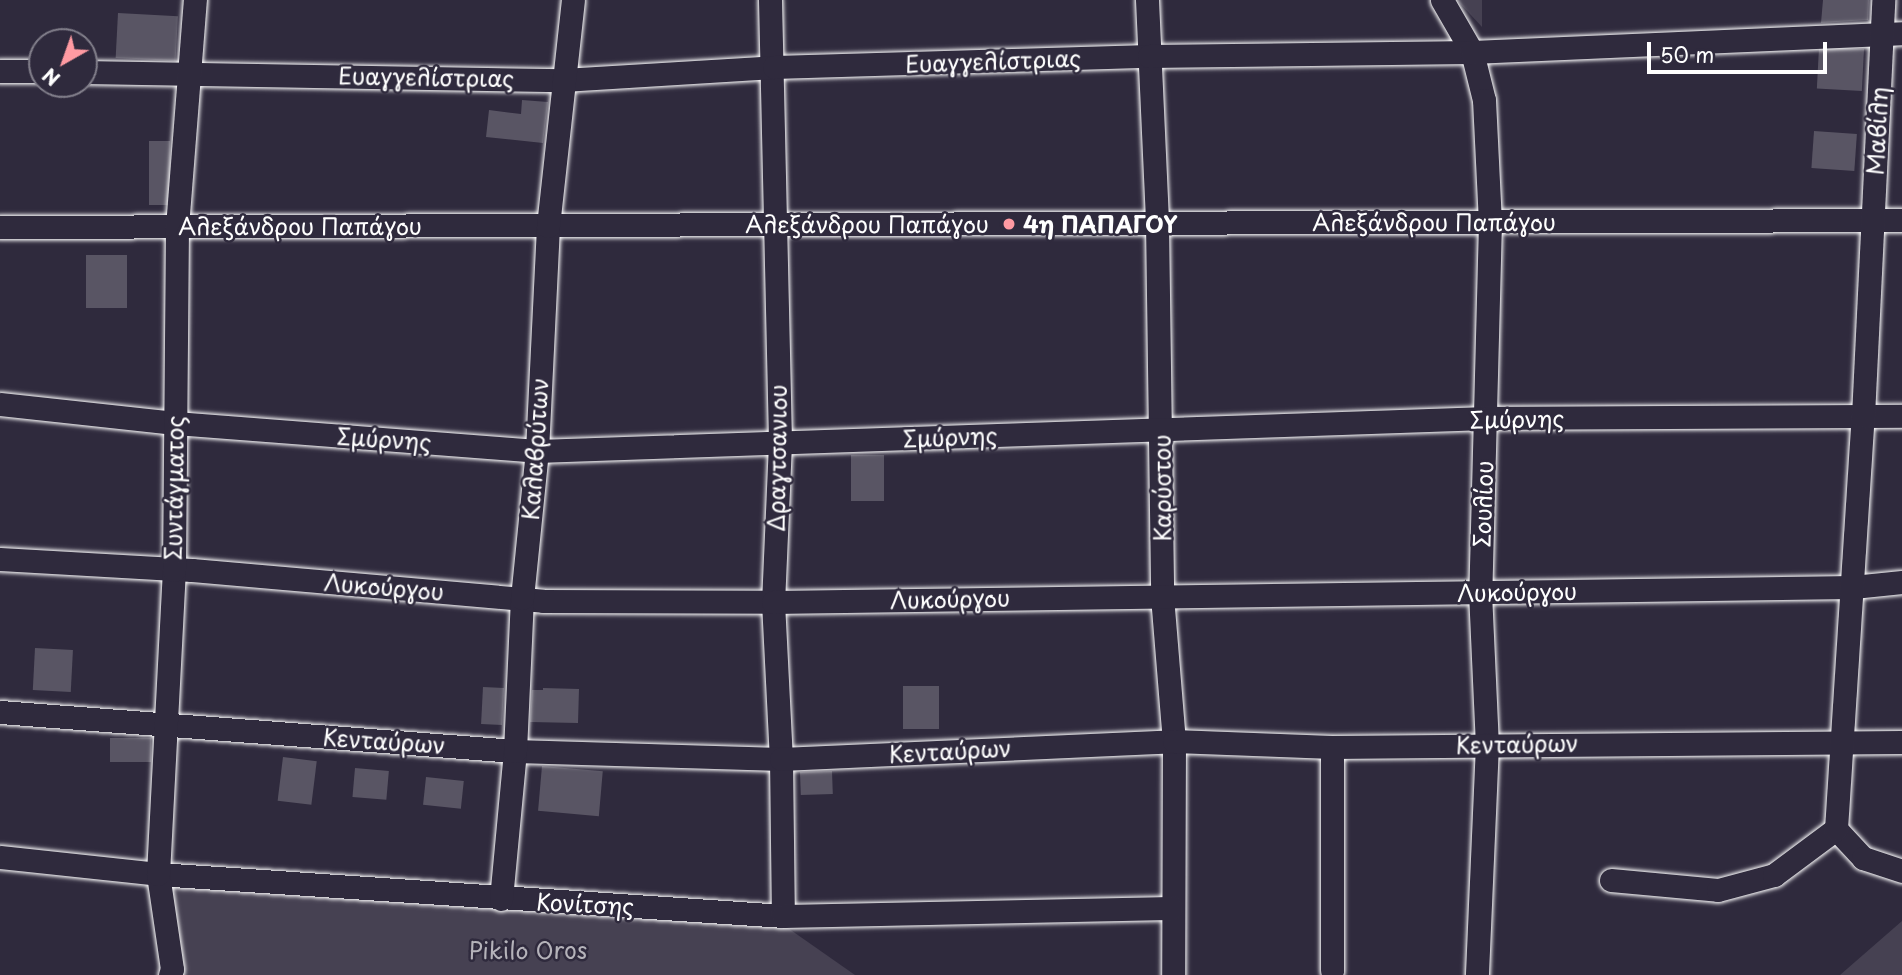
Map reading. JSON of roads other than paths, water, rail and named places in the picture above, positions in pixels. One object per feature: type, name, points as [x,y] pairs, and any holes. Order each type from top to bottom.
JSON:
[{"type":"street","name":"Συντάγματος","points":[[170,975],[172,969],[158,874],[174,570],[177,227],[195,0]]},
{"type":"street","name":"Καλαβρύτων","points":[[501,899],[515,751],[522,598],[537,451],[548,226],[573,0]]},
{"type":"street","name":"Δραγτσανιου","points":[[770,0],[774,67],[774,225],[780,443],[772,602],[781,759],[783,916]]},
{"type":"street","name":"Καρύστου","points":[[1147,0],[1157,223],[1162,430],[1162,596],[1174,741],[1171,908],[1173,975]]},
{"type":"street","name":"Σουλίου","points":[[1443,0],[1472,52],[1484,100],[1490,222],[1480,592],[1487,744],[1478,975]]},
{"type":"street","name":"Μαβίλη","points":[[1836,829],[1844,741],[1873,221],[1892,33],[1883,0]]},
{"type":"street","name":"Ευαγγελίστριας","points":[[98,72],[563,80],[774,67],[1149,56],[1472,52],[1892,33]]},
{"type":"street","points":[[0,71],[28,72]]},
{"type":"street","name":"Αλεξάνδρου Παπάγου","points":[[0,228],[1902,220]]},
{"type":"street","name":"Σμύρνης","points":[[0,404],[175,423],[537,451],[1486,418],[1902,416]]},
{"type":"street","name":"Λυκούργου","points":[[0,559],[522,598],[772,602],[1853,587],[1902,582]]},
{"type":"street","name":"Κενταύρων","points":[[0,712],[515,751],[781,759],[1174,741],[1332,747],[1902,742]]},
{"type":"street","points":[[1332,747],[1332,971]]},
{"type":"street","points":[[1611,880],[1718,890],[1774,875],[1836,829],[1863,858],[1902,871]]},
{"type":"street","name":"Κονίτσης","points":[[0,857],[158,874],[783,916],[1171,908]]},
{"type":"place","name":"4η ΠΑΠΑΓΟΥ","points":[[1009,224]]},
{"type":"park label","name":"Pikilo Oros","points":[[528,950]]}]
